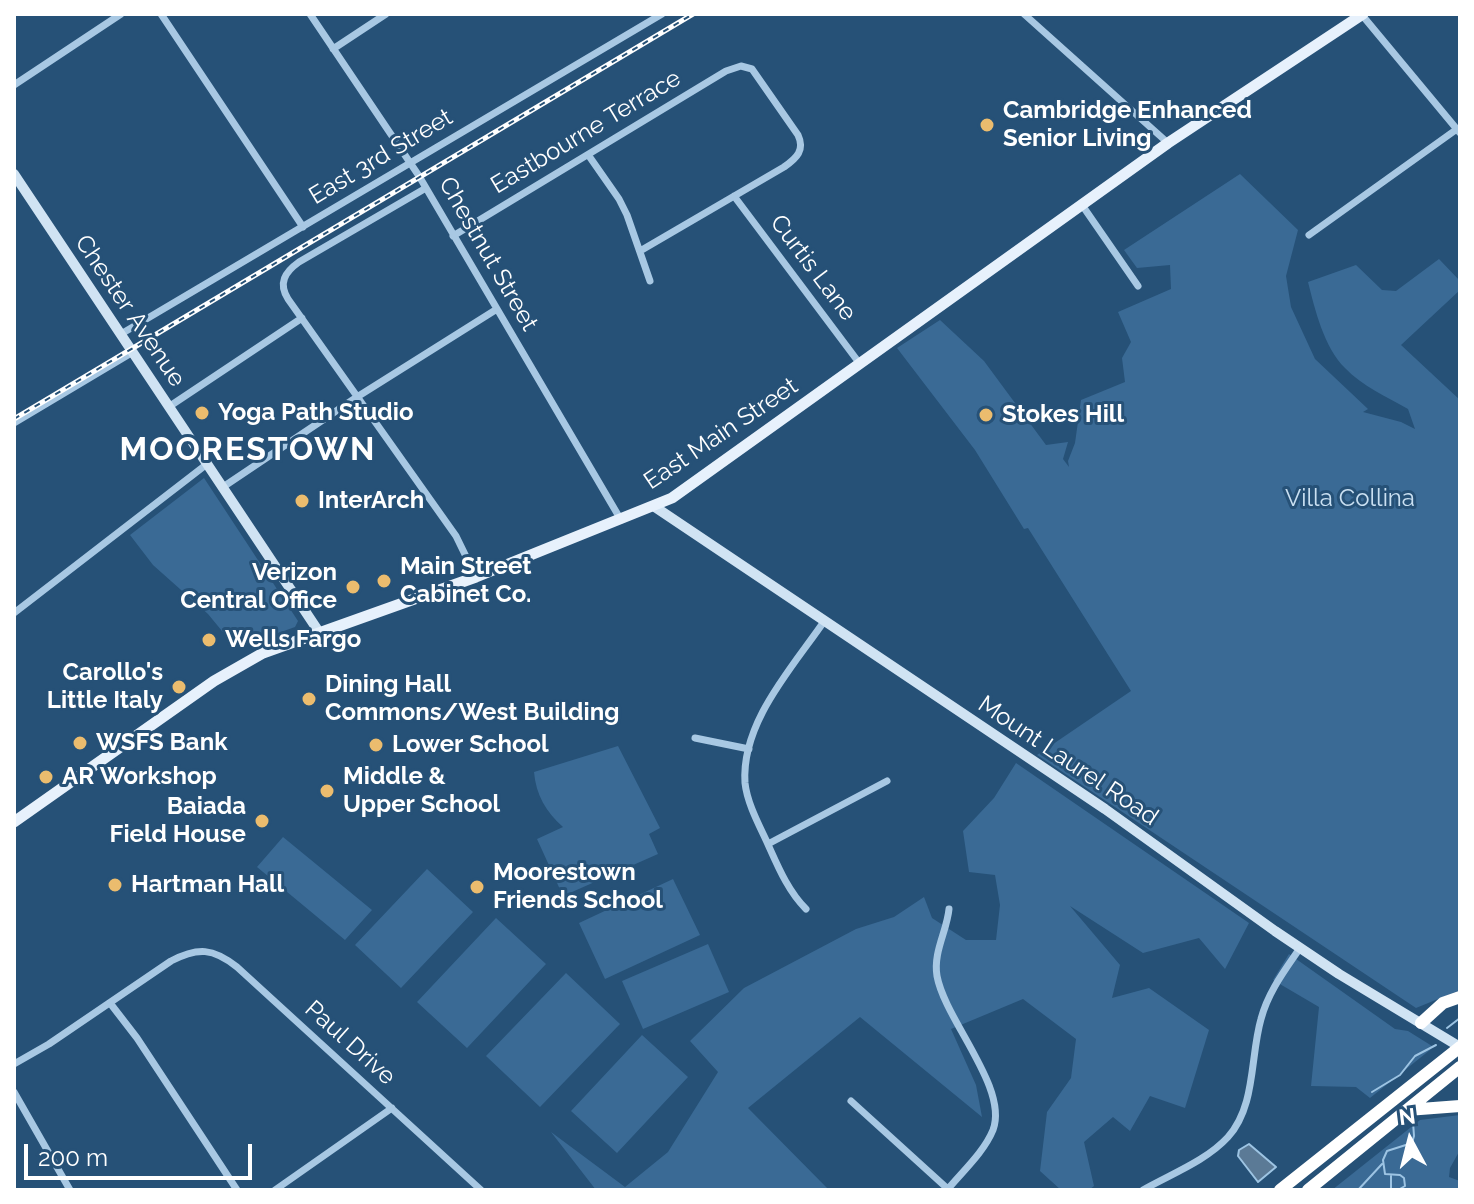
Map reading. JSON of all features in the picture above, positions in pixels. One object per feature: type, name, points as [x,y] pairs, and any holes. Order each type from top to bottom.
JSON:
[{"type":"highway","points":[[1421,1023],[1443,1003],[1460,997]]},
{"type":"highway","points":[[1280,1190],[1460,1047]]},
{"type":"highway","points":[[1308,1190],[1460,1067]]},
{"type":"highway","points":[[1407,1110],[1460,1106]]},
{"type":"main road","name":"East Main Street","points":[[14,822],[227,672],[263,653],[476,577],[655,507],[690,486],[1168,143],[1363,14]]},
{"type":"main road","name":"Chester Avenue","points":[[14,174],[319,632]]},
{"type":"main road","name":"Mount Laurel Road","points":[[655,507],[1105,809],[1300,948],[1460,1047]]},
{"type":"street","points":[[14,85],[121,14]]},
{"type":"street","points":[[161,14],[303,227]]},
{"type":"street","name":"Chestnut Street","points":[[310,14],[426,188],[621,520]]},
{"type":"street","points":[[333,49],[386,14]]},
{"type":"street","name":"East 3rd Street","points":[[121,334],[662,14]]},
{"type":"street","points":[[1309,235],[1458,131],[1363,14]]},
{"type":"street","points":[[1029,15],[1168,143]]},
{"type":"street","name":"Eastbourne Terrace","points":[[453,236],[688,93],[741,66],[752,69],[760,78],[798,135],[801,145],[799,154],[790,163],[734,196]]},
{"type":"street","points":[[589,156],[619,199],[650,281]]},
{"type":"street","points":[[426,188],[290,268],[283,281],[285,294],[456,536],[476,577]]},
{"type":"street","points":[[640,251],[734,196]]},
{"type":"street","name":"Curtis Lane","points":[[734,196],[860,364]]},
{"type":"street","points":[[1082,205],[1138,286]]},
{"type":"street","points":[[223,487],[357,397],[497,309]]},
{"type":"street","points":[[170,406],[302,318]]},
{"type":"street","points":[[14,423],[133,352]]},
{"type":"street","points":[[14,613],[207,464]]},
{"type":"street","points":[[806,909],[792,893],[756,821],[745,786],[749,749],[763,713],[825,620]]},
{"type":"street","points":[[695,738],[749,749]]},
{"type":"street","points":[[768,844],[887,781]]},
{"type":"street","points":[[851,1101],[948,1190],[990,1137],[996,1113],[983,1072],[949,1011],[937,974],[938,954],[949,909]]},
{"type":"street","points":[[1143,1190],[1207,1154],[1228,1138],[1235,1128],[1245,1104],[1265,1006],[1300,948]]},
{"type":"street","name":"Paul Drive","points":[[110,1003],[182,956],[205,951],[224,957],[481,1190]]},
{"type":"street","points":[[14,1064],[110,1003],[137,1038],[237,1190]]},
{"type":"street","points":[[14,1092],[70,1190]]},
{"type":"street","points":[[275,1190],[392,1108]]},
{"type":"green space","name":"Villa Collina","points":[[1240,174],[1298,230],[1286,276],[1291,307],[1315,359],[1368,409],[1363,412],[1415,429],[1408,409],[1359,380],[1331,350],[1321,328],[1308,282],[1356,265],[1382,290],[1396,291],[1439,259],[1460,281],[1460,290],[1401,345],[1460,400],[1460,990],[1416,1008],[1037,755],[1131,691],[975,450],[897,348],[940,320],[984,361],[1046,445],[1068,442],[1063,459],[1069,467],[1081,400],[1125,382],[1122,358],[1131,342],[1118,312],[1171,289],[1170,265],[1137,268],[1124,250]]},
{"type":"green space","points":[[204,478],[298,621],[295,627],[236,648],[208,614],[153,565],[130,535]]},
{"type":"green space","points":[[618,746],[660,828],[649,834],[658,854],[563,896],[537,839],[563,827],[543,802],[534,772]]},
{"type":"green space","points":[[1016,763],[1249,923],[1225,969],[1199,938],[1143,953],[1070,906],[1120,965],[1112,998],[1149,988],[1209,1030],[1185,1108],[1150,1096],[1130,1131],[1113,1117],[1084,1142],[1094,1186],[1089,1190],[1061,1190],[1040,1171],[1047,1112],[1071,1078],[1076,1039],[1023,999],[951,1029],[976,1085],[982,1117],[860,1017],[748,1108],[829,1190],[596,1190],[551,1132],[625,1187],[668,1152],[718,1072],[690,1041],[744,988],[856,929],[894,917],[924,897],[932,918],[966,940],[996,940],[1000,905],[995,875],[969,872],[963,831],[994,798]]},
{"type":"green space","points":[[283,837],[372,910],[345,940],[257,867]]},
{"type":"green space","points":[[427,869],[473,912],[401,988],[355,945]]},
{"type":"green space","points":[[673,879],[700,935],[605,979],[579,923]]},
{"type":"green space","points":[[496,918],[546,964],[467,1048],[417,1002]]},
{"type":"green space","points":[[708,944],[729,992],[643,1029],[622,981]]},
{"type":"green space","points":[[1289,954],[1395,1029],[1408,1031],[1432,1046],[1430,1050],[1370,1098],[1356,1087],[1311,1086],[1319,1007],[1273,980]]},
{"type":"green space","points":[[566,973],[620,1024],[540,1107],[486,1056]]},
{"type":"green space","points":[[642,1035],[688,1077],[617,1153],[571,1111]]},
{"type":"green space","points":[[1460,1115],[1460,1150],[1450,1168],[1449,1177],[1460,1181],[1460,1190],[1332,1190],[1420,1120]]},
{"type":"shaded area","points":[[1249,1144],[1276,1167],[1258,1182],[1238,1156],[1239,1150]]},
{"type":"waterway","points":[[1447,1028],[1460,1018]]},
{"type":"waterway","points":[[1372,1092],[1400,1075],[1415,1056],[1436,1045]]},
{"type":"waterway","points":[[1398,1190],[1405,1186],[1404,1178],[1385,1174],[1383,1160],[1387,1151],[1412,1143],[1413,1122]]},
{"type":"waterway","points":[[1358,1190],[1382,1164]]},
{"type":"waterway","points":[[1391,1176],[1391,1190]]},
{"type":"railway","points":[[14,419],[693,14]]},
{"type":"place","name":"Cambridge Enhanced Senior Living","points":[[987,125]]},
{"type":"place","name":"Yoga Path Studio","points":[[202,413]]},
{"type":"place","name":"Stokes Hill","points":[[986,415]]},
{"type":"place","name":"InterArch","points":[[302,501]]},
{"type":"place","name":"Main Street Cabinet Co.","points":[[384,581]]},
{"type":"place","name":"Verizon Central Office","points":[[353,587]]},
{"type":"place","name":"Wells Fargo","points":[[209,640]]},
{"type":"place","name":"Carollo's Little Italy","points":[[179,687]]},
{"type":"place","name":"Dining Hall Commons/West Building","points":[[309,699]]},
{"type":"place","name":"WSFS Bank","points":[[80,743]]},
{"type":"place","name":"Lower School","points":[[376,745]]},
{"type":"place","name":"AR Workshop","points":[[46,777]]},
{"type":"place","name":"Middle & Upper School","points":[[327,791]]},
{"type":"place","name":"Baiada Field House","points":[[262,821]]},
{"type":"place","name":"Hartman Hall","points":[[115,885]]},
{"type":"place","name":"Moorestown Friends School","points":[[477,887]]},
{"type":"district","name":"MOORESTOWN","points":[[248,450]]}]
